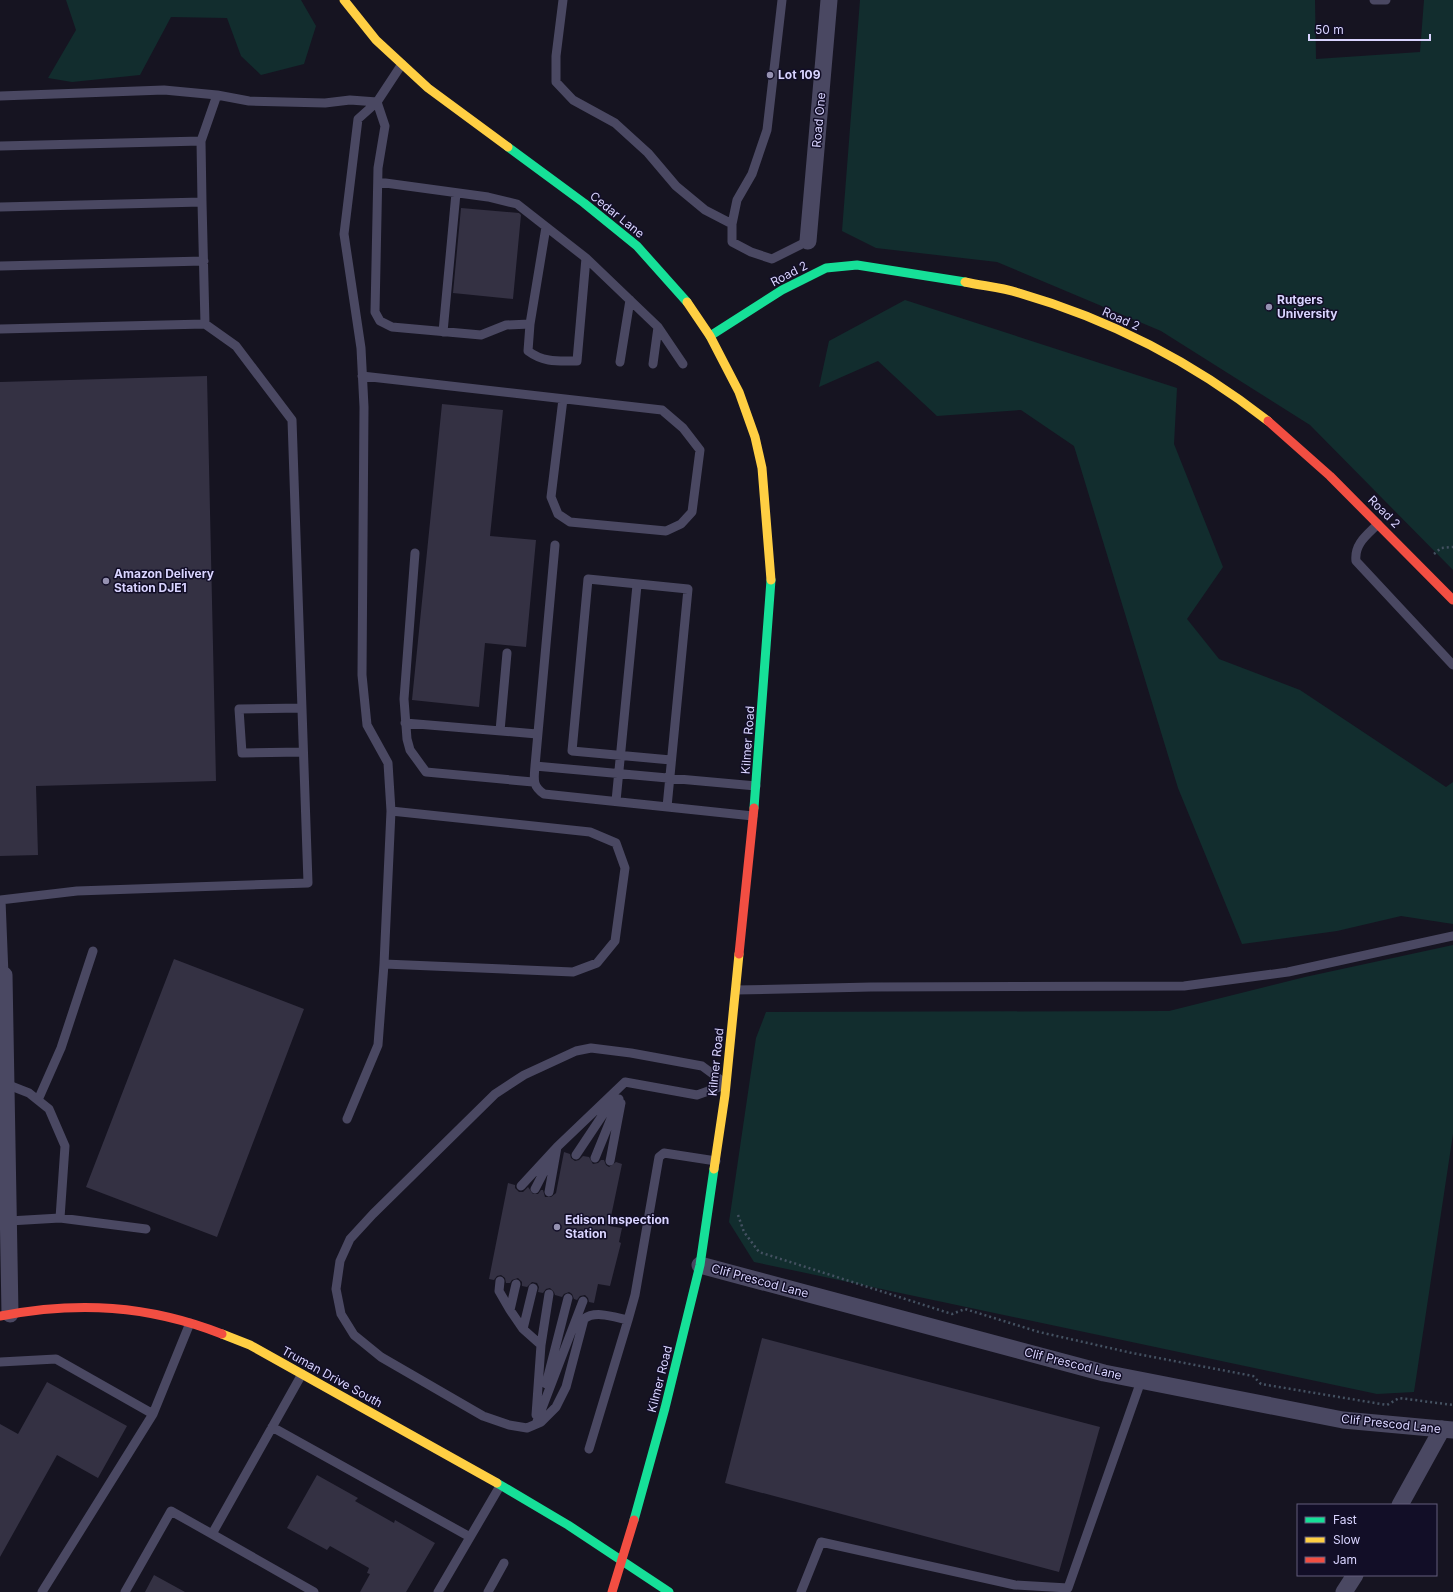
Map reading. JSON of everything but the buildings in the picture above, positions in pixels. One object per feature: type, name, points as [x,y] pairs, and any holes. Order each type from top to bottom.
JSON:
[{"type":"street","name":"Cedar Lane","points":[[344,0],[376,40],[428,88],[578,199],[637,246],[671,282],[693,309],[710,336],[739,392],[755,437],[762,468],[769,524]]},
{"type":"street","name":"Road One","points":[[808,241],[829,0]]},
{"type":"street","name":"Road 2","points":[[710,336],[782,290],[826,268],[857,265],[909,272],[1017,292],[1065,308],[1121,331],[1160,350],[1238,398],[1284,432],[1453,600]]},
{"type":"street","name":"Kilmer Road","points":[[612,1592],[623,1560],[665,1408],[700,1265],[716,1161],[726,1084],[756,786],[771,579],[769,524]]},
{"type":"street","points":[[2,974],[6,1084],[8,1221],[5,1315]]},
{"type":"street","name":"Clif Prescod Lane","points":[[700,1265],[1104,1373],[1343,1420],[1448,1430]]},
{"type":"street","name":"Truman Drive South","points":[[5,1315],[73,1307],[116,1307],[160,1314],[190,1322],[250,1345],[500,1486],[623,1560],[669,1592]]},
{"type":"street","points":[[1401,1504],[1448,1430]]},
{"type":"street","points":[[1344,1592],[1354,1576]]},
{"type":"lane","points":[[563,0],[556,56],[556,82],[573,100],[616,123],[648,153],[676,186],[705,210],[732,224]]},
{"type":"lane","points":[[782,0],[767,130],[752,174],[738,200],[732,224],[732,242],[751,252],[772,259],[808,241]]},
{"type":"lane","points":[[1374,0],[1386,0]]},
{"type":"lane","points":[[347,1119],[378,1045],[384,964],[391,811],[388,763],[367,725],[362,675],[364,531],[361,348],[344,234],[358,119],[377,102],[402,64]]},
{"type":"lane","points":[[0,96],[164,90],[217,95],[248,101],[325,103],[350,100],[377,102]]},
{"type":"lane","points":[[205,324],[201,141],[217,95]]},
{"type":"lane","points":[[377,102],[385,126],[378,168],[375,312],[380,322],[392,327],[481,335],[506,325],[530,324]]},
{"type":"lane","points":[[0,146],[201,141]]},
{"type":"lane","points":[[378,182],[488,197],[517,204],[586,258],[630,300],[658,327],[683,364]]},
{"type":"lane","points":[[443,332],[456,193]]},
{"type":"lane","points":[[0,207],[202,202]]},
{"type":"lane","points":[[546,227],[530,324],[528,351],[537,358],[548,361],[577,361],[586,258]]},
{"type":"lane","points":[[0,266],[204,261]]},
{"type":"lane","points":[[620,362],[630,300]]},
{"type":"lane","points":[[0,329],[205,324],[236,346],[292,420],[308,883],[77,891],[0,900],[2,974]]},
{"type":"lane","points":[[653,364],[658,327]]},
{"type":"lane","points":[[362,376],[662,410],[683,428],[700,450],[692,512],[681,524],[666,531],[570,522],[558,514],[551,497],[563,399]]},
{"type":"lane","points":[[1378,524],[1358,544],[1355,552],[1356,561],[1453,665]]},
{"type":"lane","points":[[556,545],[533,782],[537,790],[544,794],[753,816]]},
{"type":"lane","points":[[415,553],[404,699],[405,723],[410,750],[426,772],[533,782]]},
{"type":"lane","points":[[667,807],[688,589],[588,579],[572,750],[671,760]]},
{"type":"lane","points":[[616,801],[638,585]]},
{"type":"lane","points":[[500,731],[507,653]]},
{"type":"lane","points":[[302,708],[239,710],[242,753],[303,752]]},
{"type":"lane","points":[[405,723],[537,734]]},
{"type":"lane","points":[[535,766],[756,786]]},
{"type":"lane","points":[[384,964],[573,972],[597,963],[615,941],[625,868],[616,843],[590,832],[391,811]]},
{"type":"lane","points":[[736,990],[871,987],[1184,986],[1288,972],[1453,936]]},
{"type":"lane","points":[[38,1100],[61,1048],[93,951]]},
{"type":"lane","points":[[628,1320],[598,1314],[588,1315],[584,1319],[566,1386],[556,1407],[541,1422],[527,1428],[483,1416],[381,1357],[354,1335],[341,1314],[336,1289],[340,1261],[350,1239],[373,1214],[495,1094],[524,1075],[576,1051],[591,1048],[612,1050],[702,1066],[726,1084]]},
{"type":"lane","points":[[625,1082],[697,1095],[726,1084]]},
{"type":"lane","points":[[521,1186],[557,1148],[625,1082]]},
{"type":"lane","points":[[576,1155],[625,1082]]},
{"type":"lane","points":[[594,1158],[625,1082]]},
{"type":"lane","points":[[610,1161],[625,1082]]},
{"type":"lane","points":[[6,1084],[29,1093],[49,1109],[65,1146],[60,1218]]},
{"type":"lane","points":[[535,1189],[557,1148]]},
{"type":"lane","points":[[549,1192],[557,1148]]},
{"type":"lane","points":[[589,1449],[635,1295],[660,1156],[664,1153],[716,1161]]},
{"type":"lane","points":[[8,1221],[60,1218],[146,1229]]},
{"type":"lane","points":[[500,1282],[499,1291],[510,1310],[523,1329],[541,1345]]},
{"type":"lane","points":[[510,1310],[516,1284]]},
{"type":"lane","points":[[523,1329],[533,1288]]},
{"type":"lane","points":[[536,1424],[541,1345],[550,1294]]},
{"type":"lane","points":[[536,1424],[568,1298]]},
{"type":"lane","points":[[536,1424],[583,1301]]},
{"type":"lane","points":[[42,1592],[153,1414],[190,1322]]},
{"type":"lane","points":[[0,1362],[56,1359],[153,1414]]},
{"type":"lane","points":[[212,1534],[302,1374]]},
{"type":"lane","points":[[801,1592],[821,1542],[1015,1585],[1068,1588],[1141,1380]]},
{"type":"lane","points":[[272,1427],[470,1537]]},
{"type":"lane","points":[[438,1592],[500,1486]]},
{"type":"lane","points":[[125,1592],[171,1511],[314,1592]]},
{"type":"lane","points":[[488,1592],[504,1564]]},
{"type":"path","points":[[738,1215],[744,1232],[759,1252],[952,1314],[965,1309],[1039,1332],[1132,1353],[1253,1376],[1261,1384],[1387,1405],[1399,1398],[1453,1405]]},
{"type":"green space","points":[[66,0],[301,0],[316,26],[304,64],[261,75],[241,56],[227,18],[171,17],[140,75],[72,82],[48,78],[76,30]]},
{"type":"green space","name":"Rutgers University","points":[[860,0],[1315,0],[1316,59],[1420,52],[1424,0],[1453,0],[1453,570],[1310,425],[1161,331],[997,262],[876,248],[842,231]]},
{"type":"green space","points":[[905,300],[1177,388],[1174,444],[1223,567],[1187,619],[1219,659],[1300,690],[1446,787],[1453,782],[1453,924],[1401,916],[1337,931],[1242,944],[1178,788],[1074,446],[1021,410],[937,416],[878,361],[819,387],[829,341]]},
{"type":"green space","points":[[1453,945],[1453,1134],[1414,1392],[1377,1394],[754,1262],[729,1222],[756,1038],[766,1012],[1169,1011],[1305,977]]},
{"type":"traffic: fast","points":[[508,147],[584,203],[637,246],[687,302]]},
{"type":"traffic: fast","points":[[710,336],[782,290],[826,268],[857,265],[965,282]]},
{"type":"traffic: fast","points":[[754,808],[771,580]]},
{"type":"traffic: fast","points":[[634,1520],[665,1408],[700,1265],[714,1169]]},
{"type":"traffic: fast","points":[[497,1483],[568,1525],[669,1592]]},
{"type":"traffic: slow","points":[[344,0],[376,40],[428,88],[508,147]]},
{"type":"traffic: slow","points":[[965,282],[1019,293],[1053,304],[1118,330],[1150,345],[1211,380],[1268,421]]},
{"type":"traffic: slow","points":[[687,302],[710,336],[739,392],[755,437],[762,468],[771,580]]},
{"type":"traffic: slow","points":[[714,1169],[725,1095],[739,954]]},
{"type":"traffic: slow","points":[[222,1334],[250,1345],[497,1483]]},
{"type":"traffic: jam","points":[[1268,421],[1330,476],[1453,600]]},
{"type":"traffic: jam","points":[[739,954],[754,808]]},
{"type":"traffic: jam","points":[[0,1316],[57,1308],[112,1308],[167,1317],[194,1324],[222,1334]]},
{"type":"traffic: jam","points":[[612,1592],[634,1520]]},
{"type":"place","name":"Lot 109","points":[[770,75]]},
{"type":"place","name":"Rutgers University","points":[[1269,307]]},
{"type":"place","name":"Amazon Delivery Station DJE1","points":[[106,581]]},
{"type":"place","name":"Edison Inspection Station","points":[[557,1227]]}]
